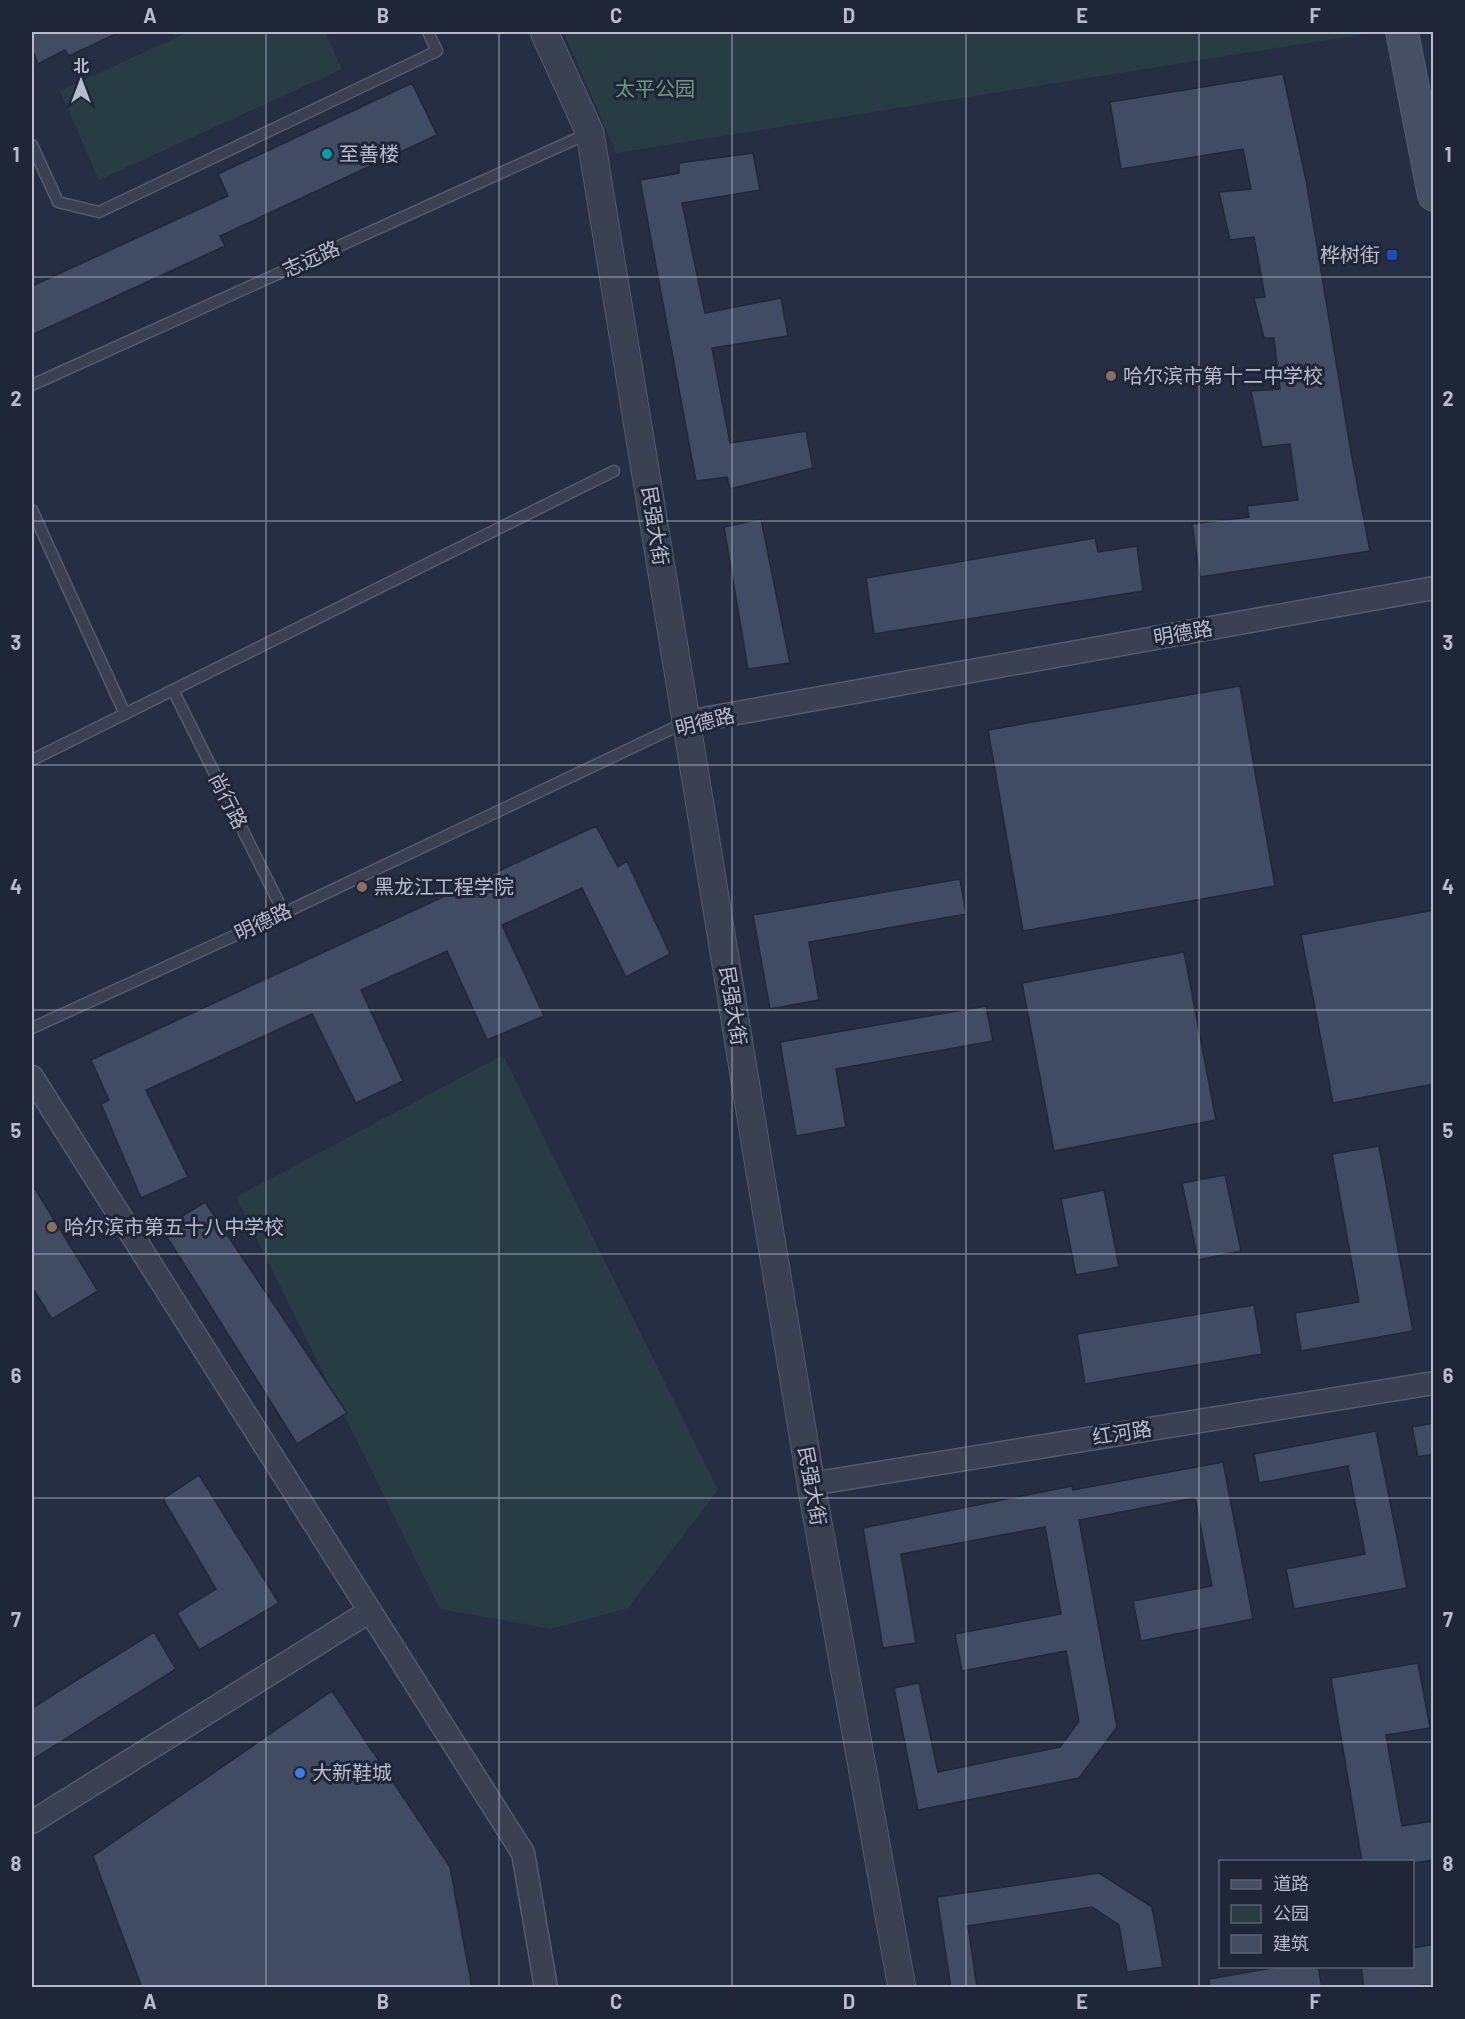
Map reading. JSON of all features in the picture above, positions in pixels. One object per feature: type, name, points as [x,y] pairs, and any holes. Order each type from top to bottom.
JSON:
[{"type":"main road","points":[[1402,32],[1434,195]]},
{"type":"street","name":"民强大街","points":[[544,32],[590,133],[811,1484],[902,1988]]},
{"type":"street","name":"明德路","points":[[687,722],[1434,588]]},
{"type":"street","points":[[32,1077],[523,1853],[546,1988]]},
{"type":"street","name":"红河路","points":[[811,1484],[1434,1383]]},
{"type":"street","points":[[32,1822],[370,1611]]},
{"type":"lane","points":[[32,146],[58,202],[99,212],[437,51],[428,32]]},
{"type":"lane","name":"志远路","points":[[32,385],[590,133]]},
{"type":"lane","points":[[32,760],[614,471]]},
{"type":"lane","points":[[32,510],[125,714]]},
{"type":"lane","name":"尚行路","points":[[172,690],[284,913]]},
{"type":"lane","name":"明德路","points":[[32,1028],[284,913],[687,722]]},
{"type":"green space","points":[[188,32],[325,32],[342,69],[99,180],[60,91]]},
{"type":"green space","name":"太平公园","points":[[564,32],[1371,32],[1371,33],[616,153]]},
{"type":"green space","points":[[503,1055],[718,1490],[628,1608],[551,1629],[440,1609],[236,1197]]},
{"type":"building","points":[[32,32],[120,32],[69,56],[65,50],[38,64],[32,49]]},
{"type":"building","points":[[1283,74],[1306,180],[1351,452],[1370,551],[1200,577],[1192,524],[1249,517],[1247,506],[1298,500],[1290,444],[1262,447],[1251,391],[1280,389],[1274,338],[1264,338],[1254,298],[1265,297],[1254,237],[1230,240],[1219,192],[1251,189],[1243,149],[1121,169],[1110,102]]},
{"type":"building","points":[[412,83],[437,135],[220,236],[225,246],[32,335],[32,286],[228,196],[218,174]]},
{"type":"building","points":[[753,153],[760,190],[682,203],[705,313],[781,298],[788,336],[712,348],[730,443],[806,431],[813,468],[730,489],[727,477],[696,481],[640,180],[679,173],[679,163]]},
{"type":"building","points":[[761,519],[790,663],[748,669],[724,527]]},
{"type":"building","points":[[1095,538],[1098,552],[1137,546],[1143,591],[874,634],[866,578]]},
{"type":"building","points":[[1240,686],[1275,886],[1023,931],[988,730]]},
{"type":"building","points":[[596,826],[618,867],[627,861],[670,954],[626,977],[582,888],[502,925],[544,1016],[487,1040],[447,951],[361,990],[403,1081],[356,1103],[312,1014],[146,1090],[188,1177],[141,1198],[101,1104],[109,1100],[91,1060]]},
{"type":"building","points":[[960,879],[966,914],[809,942],[819,1000],[770,1009],[753,915]]},
{"type":"building","points":[[1434,910],[1434,1084],[1333,1103],[1301,935]]},
{"type":"building","points":[[1184,952],[1216,1120],[1054,1151],[1022,983]]},
{"type":"building","points":[[986,1006],[993,1041],[836,1069],[846,1127],[796,1136],[780,1042]]},
{"type":"building","points":[[1379,1146],[1413,1331],[1301,1351],[1295,1313],[1359,1302],[1332,1154]]},
{"type":"building","points":[[1225,1175],[1241,1251],[1198,1260],[1182,1183]]},
{"type":"building","name":"哈尔滨市第五十八中学校","points":[[32,1184],[98,1291],[52,1319],[32,1287]]},
{"type":"building","points":[[1104,1190],[1119,1267],[1076,1275],[1061,1199]]},
{"type":"building","points":[[205,1202],[347,1413],[297,1444],[162,1229]]},
{"type":"building","points":[[1254,1305],[1262,1354],[1085,1384],[1077,1334]]},
{"type":"building","points":[[1434,1423],[1434,1454],[1418,1457],[1412,1427]]},
{"type":"building","points":[[1376,1431],[1407,1588],[1294,1609],[1286,1569],[1365,1554],[1348,1466],[1259,1483],[1254,1454]]},
{"type":"building","points":[[1223,1462],[1253,1619],[1141,1641],[1133,1601],[1212,1586],[1195,1498],[1079,1520],[1117,1727],[1079,1778],[918,1810],[894,1688],[919,1683],[938,1772],[1060,1747],[1079,1721],[1066,1651],[962,1671],[955,1634],[1061,1614],[1045,1527],[901,1554],[916,1643],[883,1648],[863,1528],[1072,1486],[1073,1490]]},
{"type":"building","points":[[199,1475],[279,1603],[199,1650],[177,1613],[216,1589],[163,1499]]},
{"type":"building","points":[[154,1632],[176,1669],[32,1760],[32,1708]]},
{"type":"building","points":[[1418,1663],[1430,1728],[1386,1735],[1402,1826],[1434,1821],[1434,1860],[1414,1863],[1414,1860],[1362,1860],[1331,1678]]},
{"type":"building","name":"大新鞋城","points":[[332,1691],[450,1867],[472,1988],[142,1988],[93,1856]]},
{"type":"building","points":[[1099,1873],[1152,1907],[1163,1967],[1127,1972],[1119,1925],[1092,1907],[968,1926],[977,1988],[951,1988],[937,1897]]},
{"type":"building","points":[[1434,1944],[1434,1985],[1364,1988],[1361,1968],[1414,1968],[1414,1948]]},
{"type":"building","points":[[1272,1968],[1318,1968],[1322,1988],[1210,1988],[1209,1979]]},
{"type":"place","name":"至善楼","points":[[327,154]]},
{"type":"place","name":"桦树街","points":[[1392,255]]},
{"type":"place","name":"哈尔滨市第十二中学校","points":[[1111,376]]},
{"type":"place","name":"黑龙江工程学院","points":[[362,887]]},
{"type":"place","name":"哈尔滨市第五十八中学校","points":[[52,1227]]},
{"type":"place","name":"大新鞋城","points":[[300,1773]]}]
